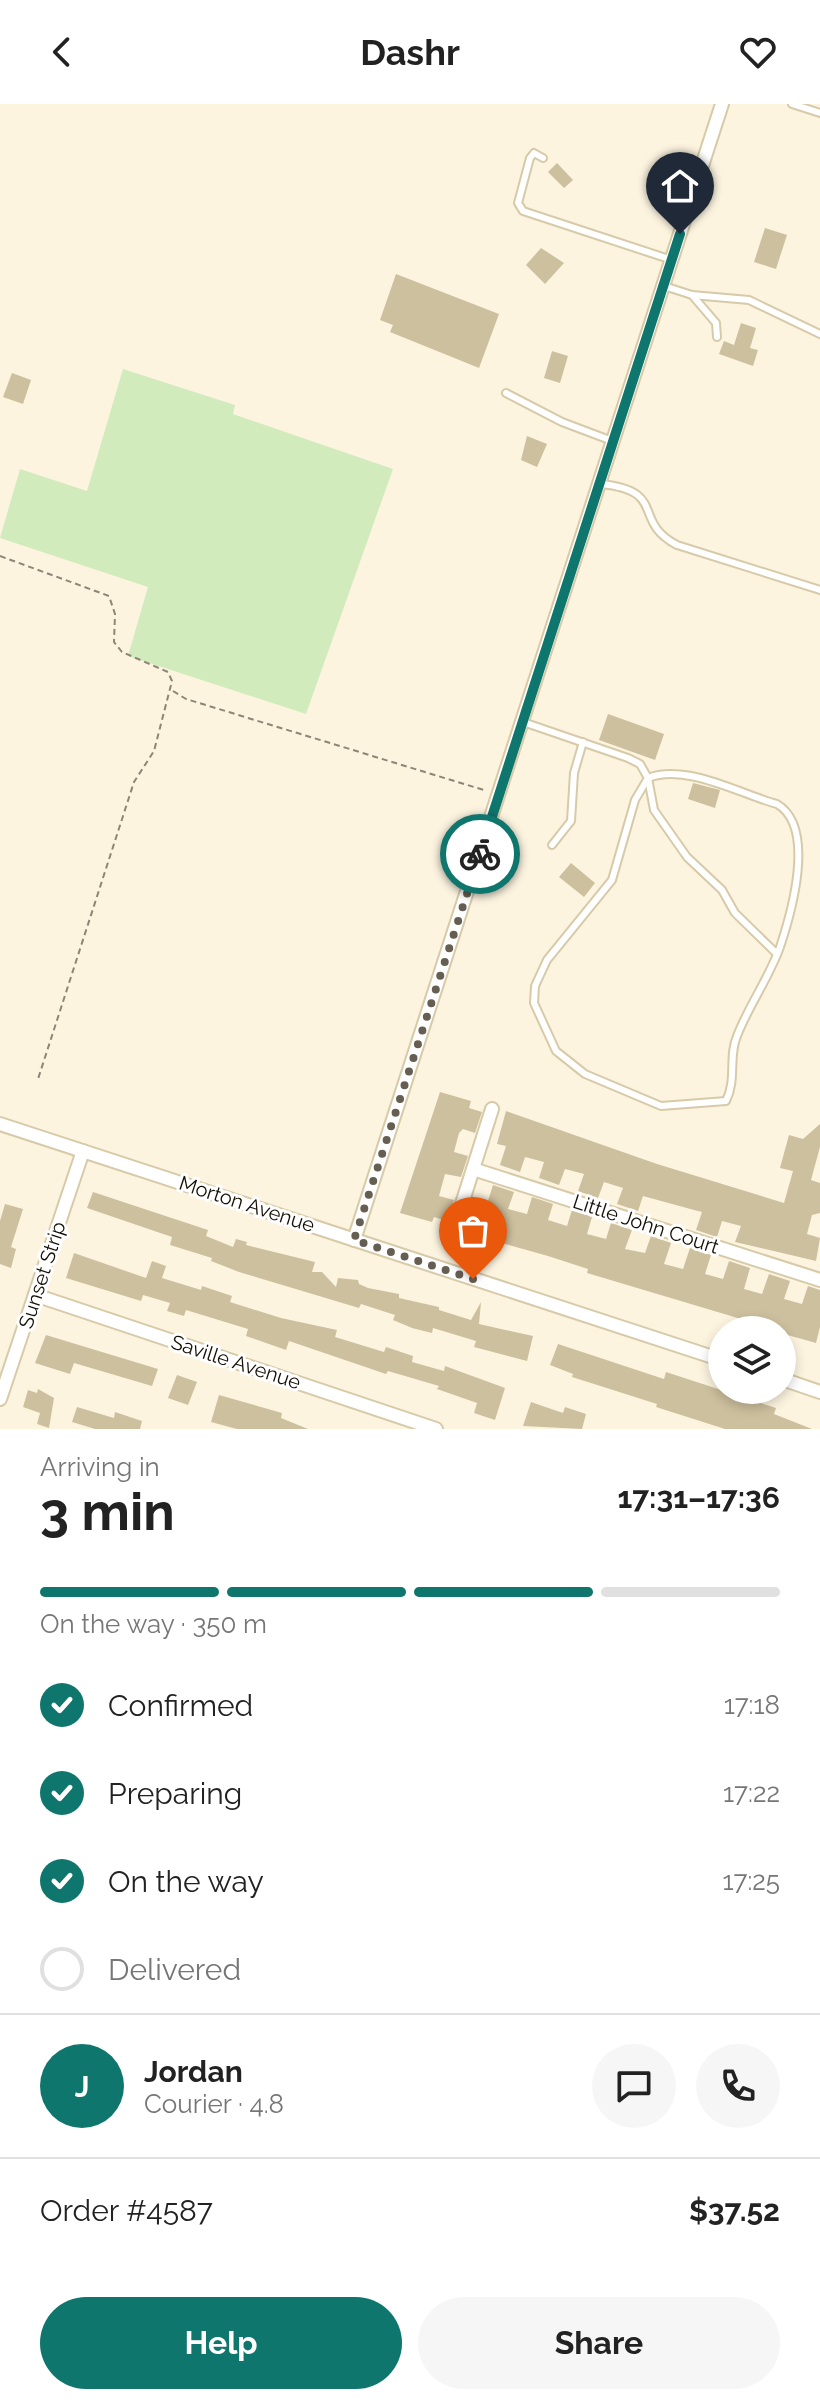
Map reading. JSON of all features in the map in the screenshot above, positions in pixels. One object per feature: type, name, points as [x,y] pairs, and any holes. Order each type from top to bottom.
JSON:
[{"type":"street","points":[[354,1240],[722,104]]},
{"type":"street","points":[[454,1229],[492,1109]]},
{"type":"street","name":"Morton Avenue","points":[[0,1124],[708,1355]]},
{"type":"street","name":"Sunset Strip","points":[[0,1399],[83,1151]]},
{"type":"street","name":"Little John Court","points":[[473,1169],[820,1278]]},
{"type":"street","name":"Saville Avenue","points":[[35,1295],[436,1429]]},
{"type":"street","points":[[796,1384],[820,1392]]},
{"type":"lane","points":[[792,104],[820,113]]},
{"type":"lane","points":[[543,158],[534,153],[530,158],[518,203],[523,211],[672,260]]},
{"type":"lane","points":[[664,286],[692,295],[749,300],[820,334]]},
{"type":"lane","points":[[692,295],[716,323],[717,337]]},
{"type":"lane","points":[[506,393],[553,418],[615,442]]},
{"type":"lane","points":[[601,484],[634,490],[642,498],[660,536],[677,545],[820,590]]},
{"type":"lane","points":[[523,722],[640,764],[648,778],[654,810],[687,857],[722,890],[735,913],[777,954]]},
{"type":"lane","points":[[552,845],[571,821],[574,773],[583,742]]},
{"type":"lane","points":[[678,774],[777,804],[789,811],[798,843],[798,869],[777,954],[735,1039],[734,1078],[726,1101],[661,1106],[585,1074],[556,1051],[534,1003],[535,986],[554,950],[612,880],[635,800],[648,778],[678,774]]},
{"type":"path","points":[[0,556],[109,596],[115,614],[114,642],[122,652],[168,672],[172,691],[158,727],[154,751],[134,782],[38,1079]]},
{"type":"path","points":[[172,691],[186,699],[499,795]]},
{"type":"green space","points":[[123,369],[235,405],[233,414],[393,469],[306,714],[128,656],[148,587],[0,538],[20,469],[87,491]]},
{"type":"building","points":[[557,163],[573,180],[564,188],[548,172]]},
{"type":"building","points":[[765,228],[787,235],[776,269],[754,262]]},
{"type":"building","points":[[541,248],[564,263],[545,284],[526,265]]},
{"type":"building","points":[[396,274],[499,314],[479,368],[390,332],[393,325],[380,320]]},
{"type":"building","points":[[741,323],[756,328],[750,348],[758,350],[753,366],[719,354],[724,341],[734,345]]},
{"type":"building","points":[[552,351],[568,356],[560,383],[544,378]]},
{"type":"building","points":[[12,373],[31,380],[23,404],[3,397]]},
{"type":"building","points":[[527,436],[547,444],[537,467],[521,460]]},
{"type":"building","points":[[608,714],[664,734],[655,760],[599,740]]},
{"type":"building","points":[[693,783],[720,790],[715,808],[688,799]]},
{"type":"building","points":[[571,863],[595,883],[584,897],[559,877]]},
{"type":"building","points":[[440,1092],[471,1101],[469,1108],[482,1112],[475,1133],[463,1129],[459,1133],[454,1152],[468,1156],[461,1177],[445,1174],[439,1196],[454,1200],[447,1221],[434,1217],[432,1222],[400,1213]]},
{"type":"building","points":[[506,1111],[657,1164],[784,1203],[793,1171],[780,1168],[789,1135],[803,1139],[820,1124],[820,1147],[811,1180],[820,1183],[820,1213],[812,1215],[807,1234],[820,1238],[816,1261],[735,1242],[741,1226],[722,1221],[717,1237],[696,1230],[702,1212],[643,1196],[638,1211],[617,1204],[623,1188],[604,1182],[598,1198],[578,1191],[584,1174],[565,1169],[559,1185],[539,1178],[544,1162],[525,1157],[520,1172],[500,1165],[506,1146],[497,1144]]},
{"type":"building","points":[[493,1185],[514,1192],[508,1209],[527,1214],[532,1197],[553,1204],[548,1220],[567,1226],[572,1210],[592,1217],[587,1234],[606,1239],[611,1223],[632,1230],[625,1249],[645,1253],[651,1236],[671,1243],[664,1264],[683,1269],[690,1248],[711,1255],[705,1274],[723,1279],[729,1261],[750,1268],[744,1289],[762,1294],[769,1274],[790,1281],[784,1299],[802,1304],[808,1286],[820,1290],[820,1327],[816,1343],[796,1337],[796,1316],[731,1316],[470,1234],[479,1202],[487,1204]]},
{"type":"building","points":[[93,1192],[208,1230],[206,1236],[233,1247],[236,1239],[247,1242],[246,1245],[315,1262],[312,1272],[322,1272],[336,1287],[338,1278],[358,1280],[359,1284],[368,1288],[399,1294],[399,1298],[439,1307],[439,1310],[471,1320],[481,1302],[479,1324],[533,1336],[527,1361],[474,1347],[476,1341],[433,1328],[432,1333],[412,1328],[393,1320],[395,1315],[361,1304],[359,1308],[239,1272],[211,1261],[212,1258],[170,1245],[172,1237],[87,1208]]},
{"type":"building","points":[[5,1204],[23,1209],[11,1247],[16,1249],[11,1268],[0,1264],[0,1221]]},
{"type":"building","points":[[74,1253],[146,1278],[152,1261],[166,1266],[162,1278],[201,1290],[202,1286],[232,1296],[230,1302],[281,1318],[337,1330],[335,1337],[384,1352],[386,1347],[413,1356],[412,1362],[444,1371],[445,1366],[505,1388],[495,1420],[474,1413],[477,1403],[437,1389],[439,1386],[388,1371],[386,1374],[289,1341],[286,1350],[246,1336],[248,1329],[186,1310],[184,1316],[167,1311],[170,1303],[143,1295],[141,1301],[66,1278]]},
{"type":"building","points":[[46,1335],[158,1369],[152,1386],[74,1363],[70,1374],[35,1363]]},
{"type":"building","points":[[558,1344],[664,1379],[666,1372],[708,1386],[708,1404],[764,1404],[776,1408],[774,1414],[812,1429],[725,1429],[572,1377],[573,1374],[550,1365]]},
{"type":"building","points":[[177,1375],[197,1382],[188,1405],[168,1398]]},
{"type":"building","points":[[38,1389],[54,1398],[49,1428],[37,1424],[40,1413],[23,1407],[28,1390],[37,1393]]},
{"type":"building","points":[[219,1395],[282,1413],[281,1418],[308,1429],[237,1429],[211,1422]]},
{"type":"building","points":[[531,1402],[563,1413],[565,1407],[586,1414],[582,1429],[523,1426]]},
{"type":"building","points":[[77,1407],[114,1418],[115,1412],[142,1421],[140,1429],[95,1429],[72,1422]]},
{"type":"way so far","points":[[473,1279],[354,1240],[480,854]]},
{"type":"route","points":[[480,854],[680,234]]}]
